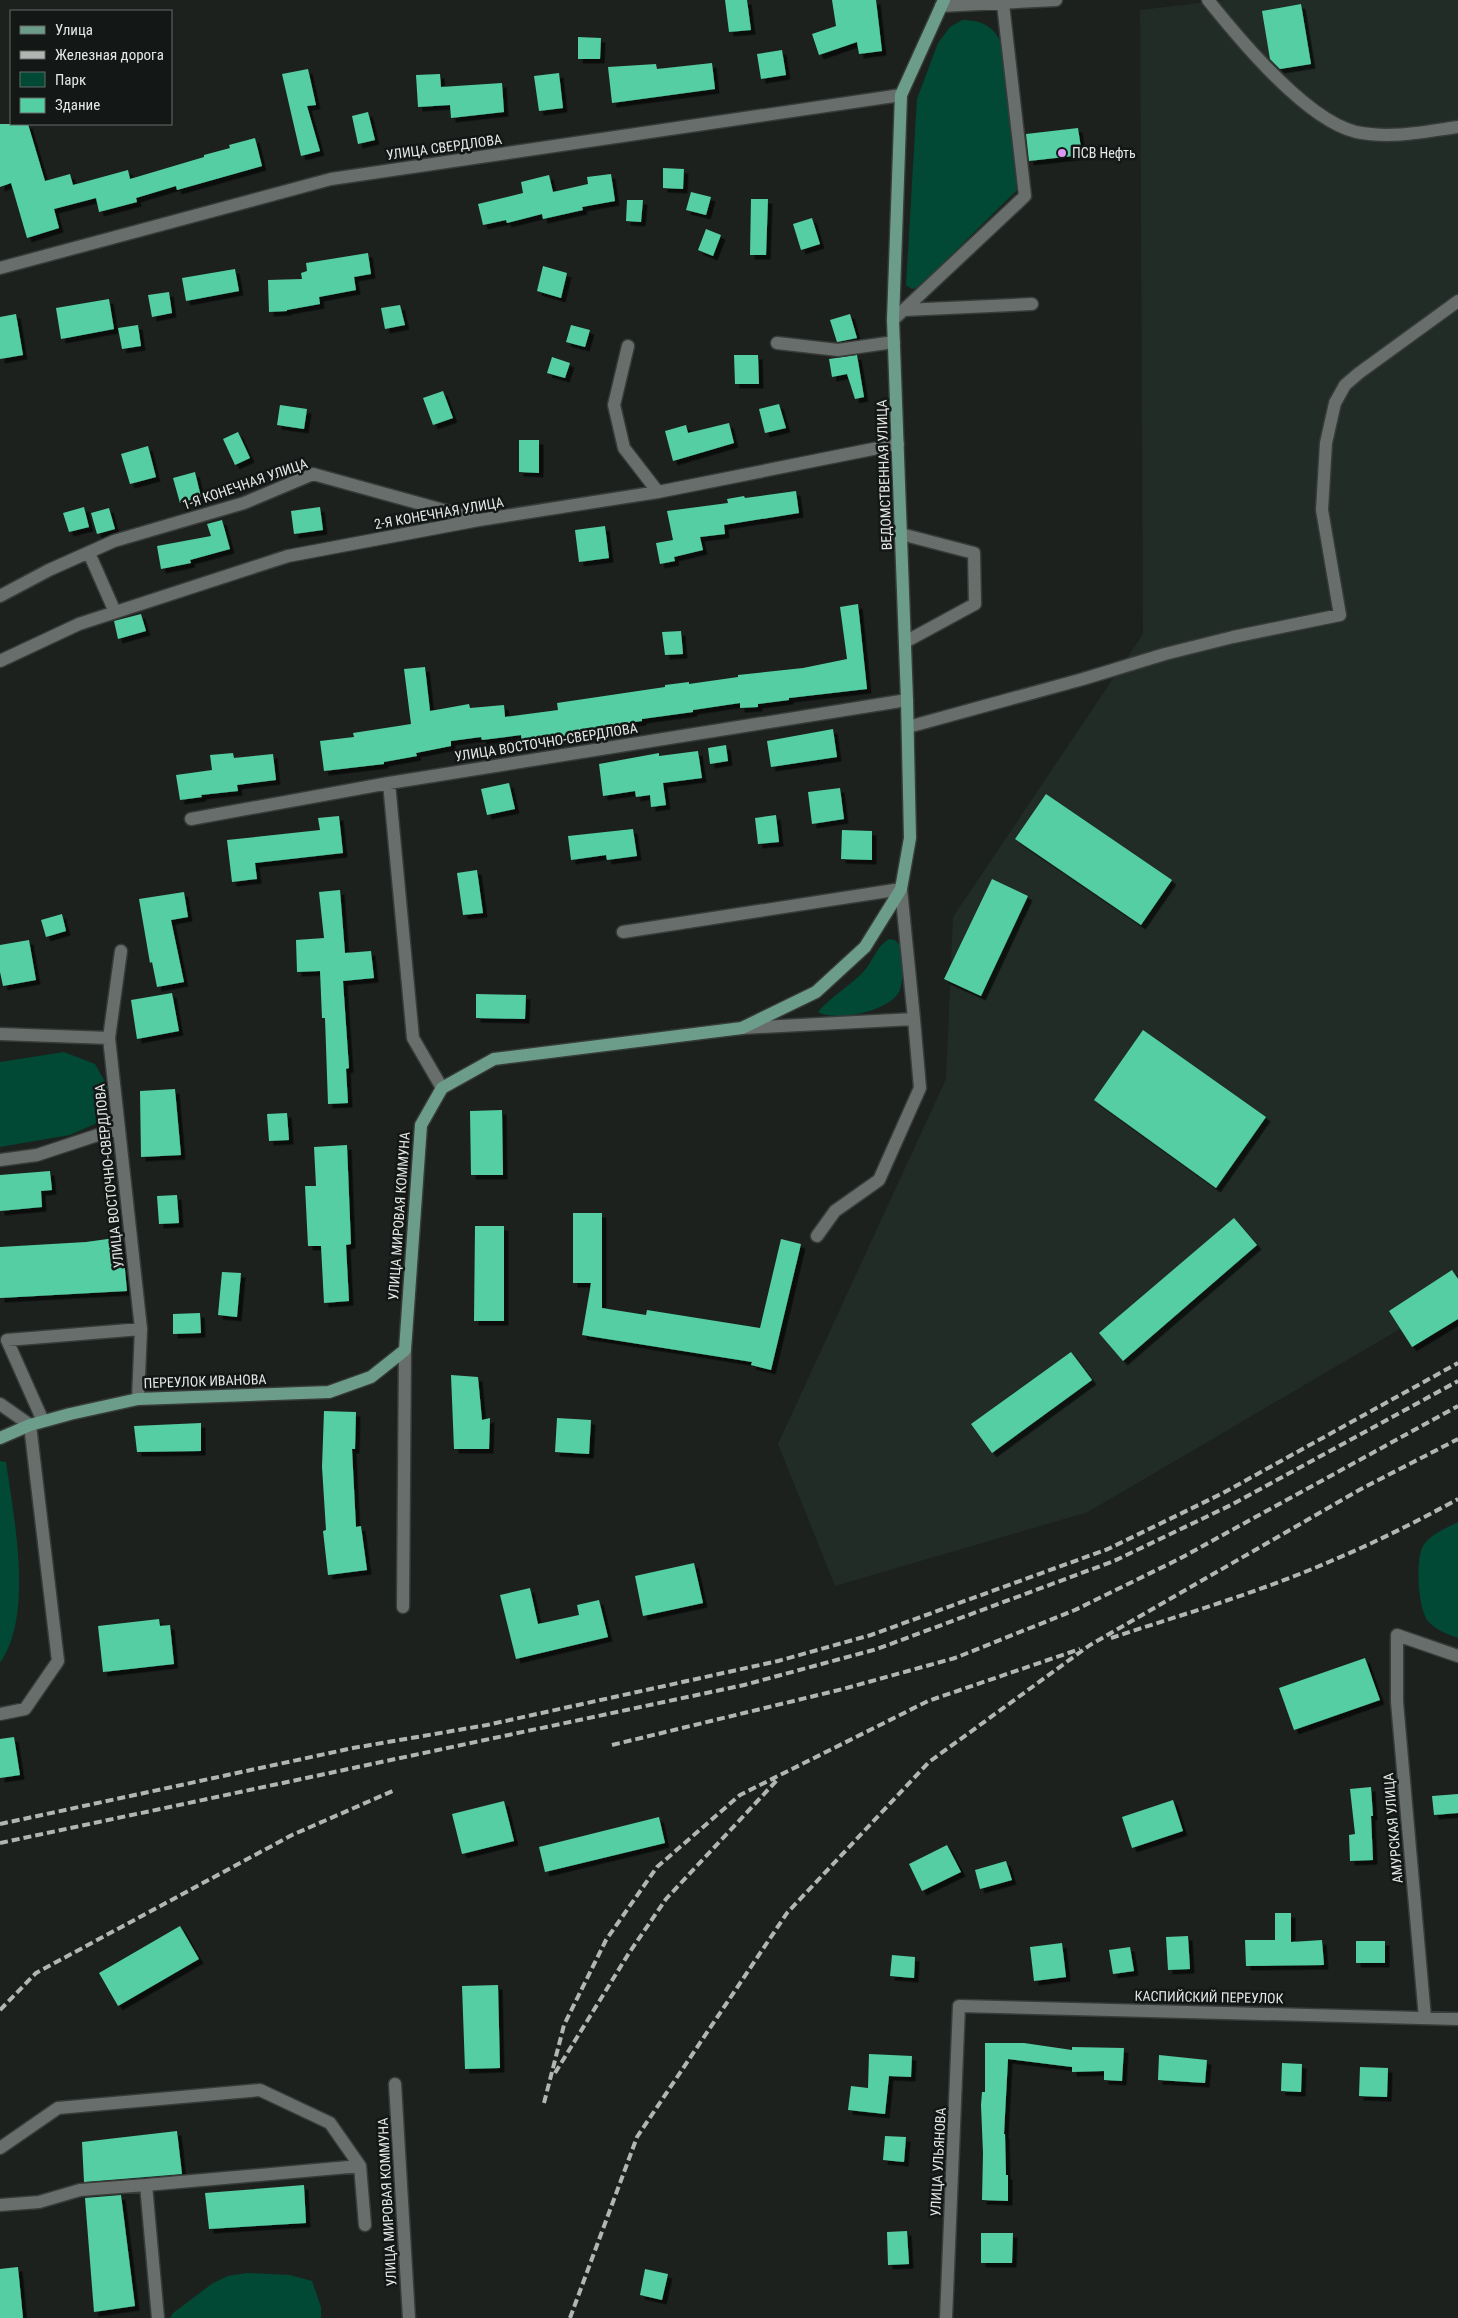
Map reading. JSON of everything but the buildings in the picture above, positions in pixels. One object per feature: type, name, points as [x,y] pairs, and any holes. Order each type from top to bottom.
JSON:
[{"type":"main road","name":"ВЕДОМСТВЕННАЯ УЛИЦА","points":[[442,1088],[494,1059],[742,1028],[816,992],[865,947],[901,889],[910,838],[908,727],[893,320],[901,95],[943,3]]},
{"type":"main road","name":"УЛИЦА МИРОВАЯ КОММУНА","points":[[405,1350],[421,1125],[442,1088]]},
{"type":"main road","name":"ПЕРЕУЛОК ИВАНОВА","points":[[0,1438],[43,1421],[138,1399],[329,1392],[371,1377],[405,1350]]},
{"type":"street","points":[[943,3],[1003,4],[1056,0]]},
{"type":"street","points":[[1208,0],[1237,36],[1278,78],[1299,99],[1329,121],[1355,131],[1375,134],[1406,134],[1458,127]]},
{"type":"street","points":[[893,320],[1025,196],[1003,4]]},
{"type":"street","name":"УЛИЦА СВЕРДЛОВА","points":[[0,268],[331,179],[901,95]]},
{"type":"street","points":[[908,727],[1083,679],[1165,654],[1233,637],[1340,615],[1322,510],[1326,443],[1335,403],[1345,385],[1359,373],[1458,301]]},
{"type":"street","points":[[904,310],[1032,304]]},
{"type":"street","points":[[777,343],[838,350],[894,342]]},
{"type":"street","points":[[628,346],[614,405],[624,448],[658,492]]},
{"type":"street","name":"2-Я КОНЕЧНАЯ УЛИЦА","points":[[0,661],[79,624],[288,556],[479,520],[658,492],[898,444]]},
{"type":"street","name":"1-Я КОНЕЧНАЯ УЛИЦА","points":[[0,596],[49,570],[114,541],[244,503],[313,474],[479,520]]},
{"type":"street","points":[[901,534],[974,554],[975,604],[905,642]]},
{"type":"street","points":[[88,553],[115,612]]},
{"type":"street","name":"УЛИЦА ВОСТОЧНО-СВЕРДЛОВА","points":[[191,819],[390,783],[907,700]]},
{"type":"street","points":[[390,783],[413,1038],[442,1088]]},
{"type":"street","points":[[623,932],[901,889],[920,1088],[879,1180],[835,1211],[817,1236]]},
{"type":"street","name":"УЛИЦА ВОСТОЧНО-СВЕРДЛОВА","points":[[121,950],[109,1038],[140,1329],[138,1399]]},
{"type":"street","points":[[742,1028],[914,1019]]},
{"type":"street","points":[[0,1034],[109,1038]]},
{"type":"street","points":[[0,1160],[37,1155],[119,1128]]},
{"type":"street","points":[[43,1421],[7,1340],[140,1329]]},
{"type":"street","name":"УЛИЦА МИРОВАЯ КОММУНА","points":[[404,1606],[405,1350]]},
{"type":"street","points":[[0,1404],[30,1425],[58,1661],[25,1709],[0,1714]]},
{"type":"street","name":"АМУРСКАЯ УЛИЦА","points":[[1425,2018],[1397,1702],[1397,1635],[1458,1656]]},
{"type":"street","name":"КАСПИЙСКИЙ ПЕРЕУЛОК","points":[[959,2006],[1458,2019]]},
{"type":"street","name":"УЛИЦА УЛЬЯНОВА","points":[[946,2318],[959,2006]]},
{"type":"street","name":"УЛИЦА МИРОВАЯ КОММУНА","points":[[395,2084],[409,2318]]},
{"type":"street","points":[[0,2148],[58,2108],[260,2090],[330,2123],[360,2166],[365,2225]]},
{"type":"street","points":[[0,2205],[39,2202],[80,2190],[360,2166]]},
{"type":"street","points":[[146,2184],[158,2318]]},
{"type":"shaded area","points":[[1225,0],[1458,0],[1458,1295],[1088,1512],[835,1586],[778,1444],[946,1079],[953,917],[1143,634],[1140,10]]},
{"type":"green space","points":[[962,20],[970,20],[988,27],[997,36],[1003,49],[1017,190],[919,287],[912,289],[906,285],[917,99],[938,43],[950,27]]},
{"type":"green space","points":[[889,939],[895,940],[901,946],[902,982],[899,992],[893,999],[873,1010],[861,1013],[836,1016],[818,1012],[865,970],[882,945]]},
{"type":"green space","points":[[64,1052],[95,1064],[107,1085],[104,1120],[70,1135],[0,1147],[0,1062]]},
{"type":"green space","points":[[0,1461],[6,1462],[13,1510],[19,1565],[19,1593],[16,1619],[10,1643],[0,1663]]},
{"type":"green space","points":[[1458,1522],[1458,1638],[1438,1629],[1428,1621],[1422,1606],[1418,1572],[1421,1553],[1426,1542],[1439,1532]]},
{"type":"green space","points":[[247,2273],[290,2275],[312,2281],[321,2307],[321,2318],[170,2318],[173,2313],[213,2283],[228,2276]]},
{"type":"railway","points":[[0,1824],[353,1748],[487,1725],[778,1661],[871,1635],[1108,1549],[1223,1493],[1458,1363]]},
{"type":"railway","points":[[0,1843],[744,1685],[877,1649],[1114,1561],[1231,1505],[1458,1381]]},
{"type":"railway","points":[[612,1745],[843,1689],[955,1658],[1075,1610],[1179,1559],[1458,1406]]},
{"type":"railway","points":[[570,2318],[637,2137],[787,1913],[929,1762],[1090,1645],[1361,1489],[1458,1439]]},
{"type":"railway","points":[[1111,1638],[1277,1583],[1379,1540],[1458,1499]]},
{"type":"railway","points":[[544,2103],[564,2025],[606,1940],[657,1867],[740,1795],[928,1701],[1080,1649]]},
{"type":"railway","points":[[555,2073],[629,1953],[666,1899],[779,1778]]},
{"type":"railway","points":[[0,2010],[36,1973],[292,1835],[395,1790]]},
{"type":"place","name":"ПСВ Нефть","points":[[1062,153]]}]
